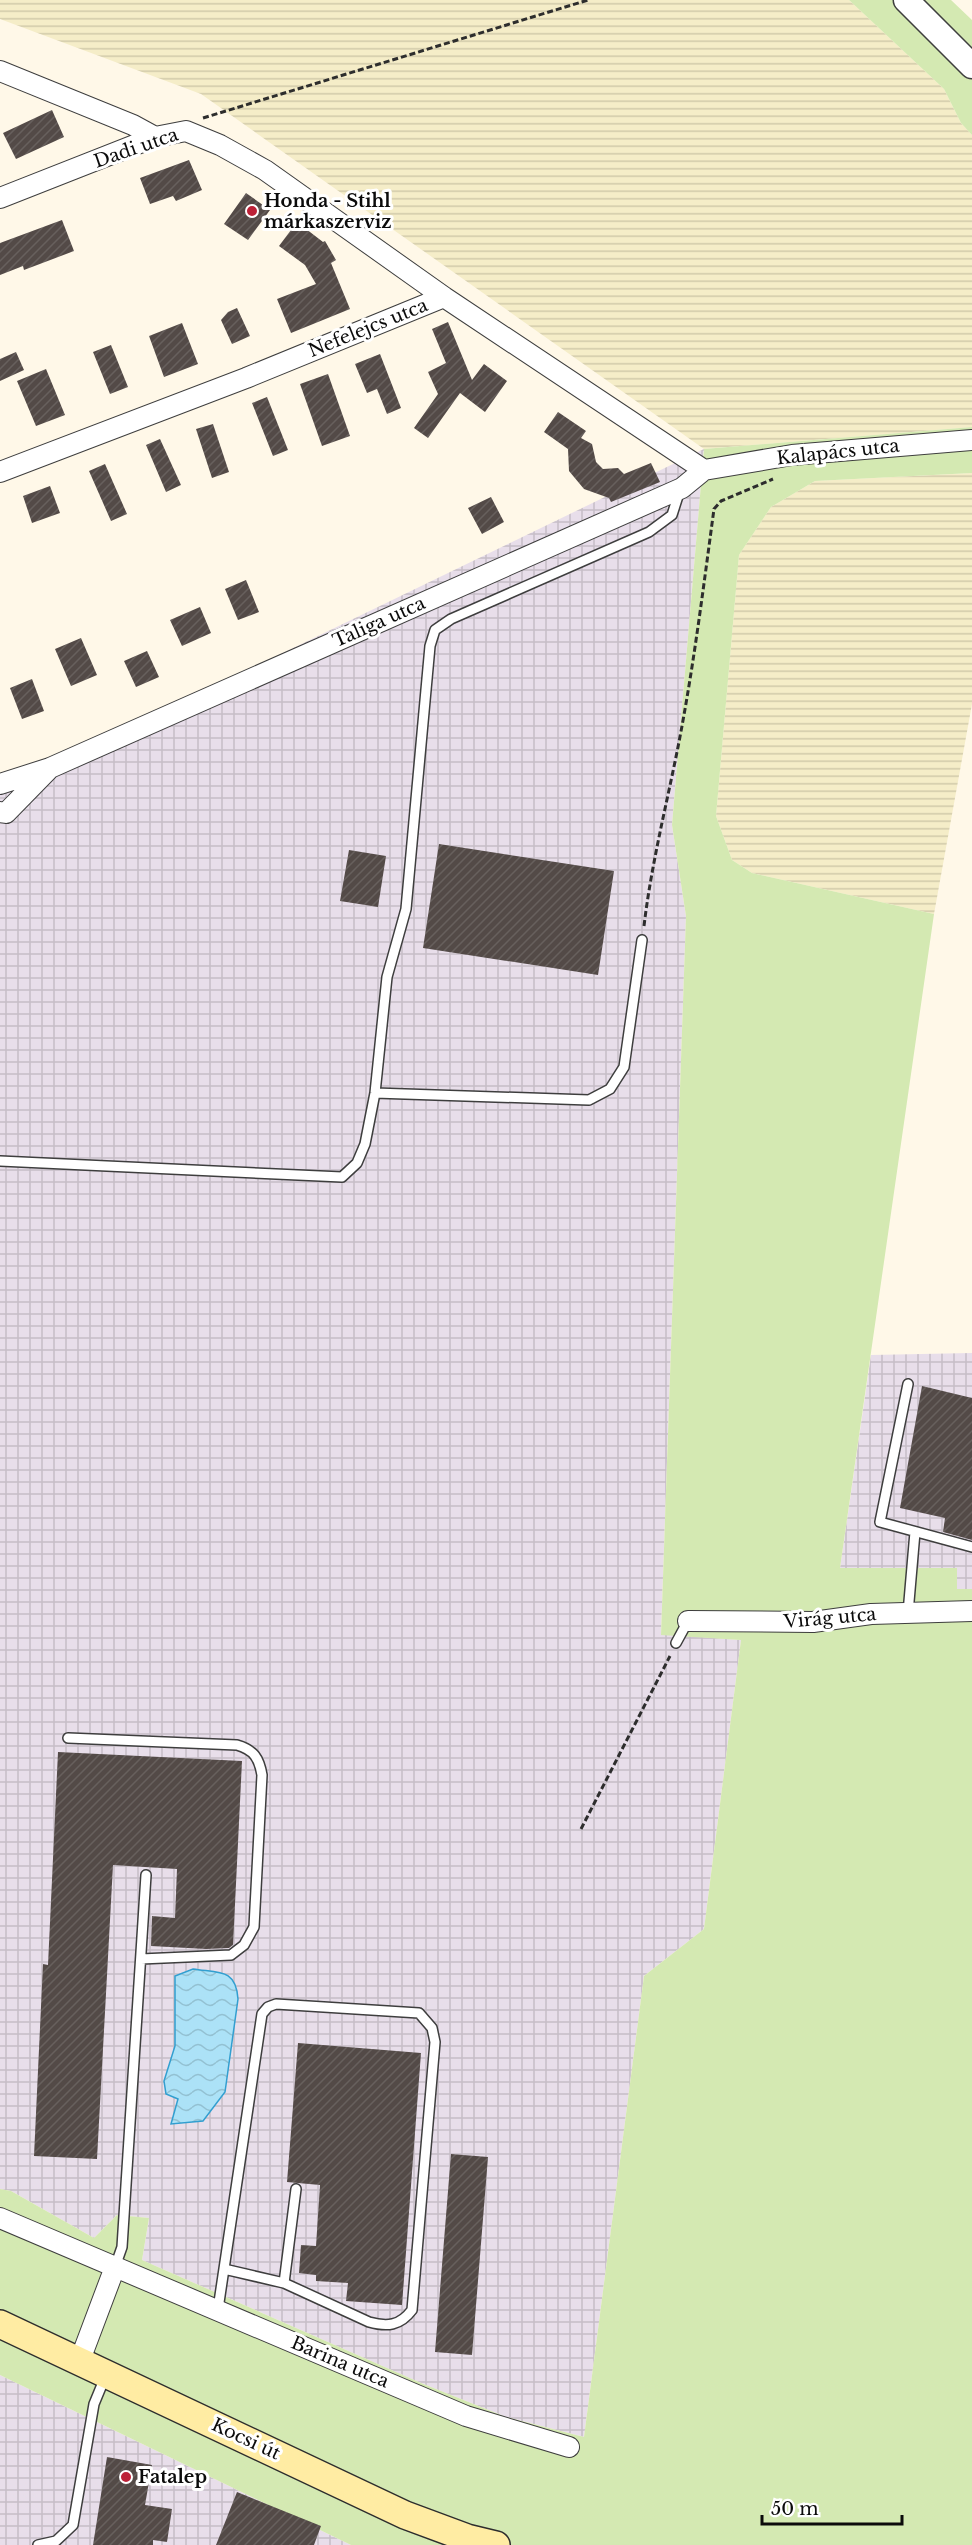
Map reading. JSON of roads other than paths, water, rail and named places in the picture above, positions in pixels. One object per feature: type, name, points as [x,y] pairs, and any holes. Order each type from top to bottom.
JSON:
[{"type":"main road","name":"Kocsi út","points":[[0,2324],[405,2515],[435,2527],[496,2545]]},
{"type":"street","points":[[906,0],[972,66]]},
{"type":"street","points":[[0,71],[133,125],[155,137]]},
{"type":"street","name":"Dadi utca","points":[[0,198],[155,137],[186,131],[220,145],[265,170],[444,297]]},
{"type":"street","name":"Nefelejcs utca","points":[[0,472],[246,378],[444,297],[704,470]]},
{"type":"street","name":"Kalapács utca","points":[[704,470],[792,454],[972,440]]},
{"type":"street","name":"Taliga utca","points":[[0,784],[50,768],[682,488],[704,470]]},
{"type":"street","name":"Taliga utca","points":[[0,812],[6,813],[14,807],[50,768]]},
{"type":"street","name":"Virág utca","points":[[688,1621],[813,1622],[871,1614],[972,1611]]},
{"type":"street","name":"Barina utca","points":[[0,2218],[466,2416],[569,2447]]},
{"type":"street","points":[[80,2360],[115,2266]]},
{"type":"lane","points":[[0,1161],[342,1177],[357,1163],[365,1144],[375,1093],[387,977],[406,909],[430,646],[435,630],[451,619],[649,532],[672,515],[675,500],[682,488]]},
{"type":"lane","points":[[375,1093],[589,1100],[610,1089],[624,1067],[642,940]]},
{"type":"lane","points":[[908,1384],[879,1522],[972,1547]]},
{"type":"lane","points":[[908,1613],[915,1532]]},
{"type":"lane","points":[[676,1643],[688,1621]]},
{"type":"lane","points":[[68,1738],[237,1745],[247,1748],[260,1762],[262,1775],[254,1927],[249,1938],[231,1955],[141,1959]]},
{"type":"lane","points":[[115,2266],[122,2247],[146,1875]]},
{"type":"lane","points":[[218,2309],[262,2014],[268,2007],[276,2004],[419,2013],[432,2028],[435,2042],[412,2310],[406,2318],[384,2326],[369,2322],[284,2283],[224,2269]]},
{"type":"lane","points":[[284,2283],[296,2189]]},
{"type":"lane","points":[[38,2545],[56,2541],[73,2525],[94,2404],[107,2373]]},
{"type":"lane","points":[[66,2534],[67,2545]]},
{"type":"water","points":[[193,1969],[224,1974],[234,1982],[237,1989],[238,1999],[225,2092],[203,2121],[171,2124],[178,2099],[166,2094],[164,2081],[175,2046],[175,1976]]},
{"type":"place","name":"Honda - Stihl márkaszerviz","points":[[252,211]]},
{"type":"place","name":"Fatalep","points":[[126,2477]]}]
